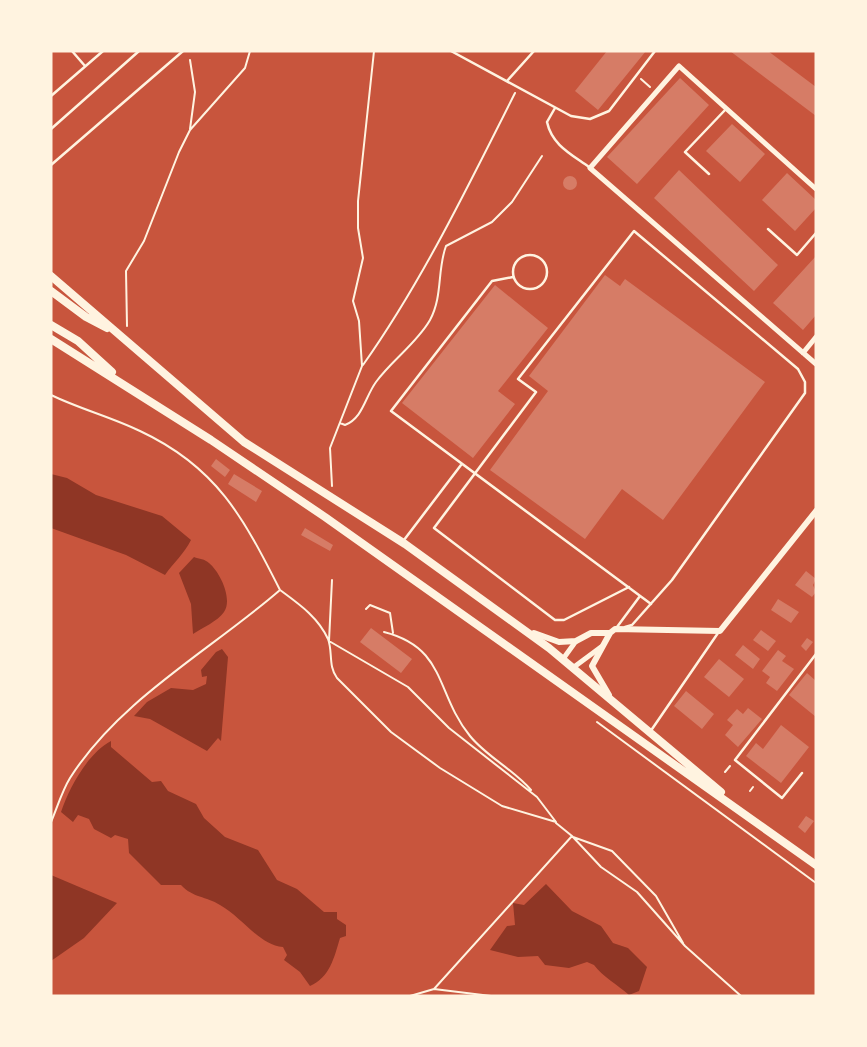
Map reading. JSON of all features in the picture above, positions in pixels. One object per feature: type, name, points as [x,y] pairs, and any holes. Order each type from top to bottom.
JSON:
[{"type":"main road","points":[[51,276],[244,442],[402,542],[574,667],[751,817]]},
{"type":"main road","points":[[51,291],[86,317],[119,334]]},
{"type":"main road","points":[[51,325],[78,341],[129,388]]},
{"type":"main road","points":[[51,339],[325,517],[816,865]]},
{"type":"street","points":[[816,188],[679,66],[590,168],[816,364]]},
{"type":"street","points":[[803,353],[816,337]]},
{"type":"street","points":[[562,659],[576,641],[591,633],[720,631],[816,511]]},
{"type":"street","points":[[521,628],[551,641],[576,641]]},
{"type":"street","points":[[612,631],[592,666],[600,685],[617,705]]},
{"type":"street","points":[[574,667],[601,647]]},
{"type":"lane","points":[[72,51],[85,66]]},
{"type":"lane","points":[[51,96],[103,51]]},
{"type":"lane","points":[[51,129],[139,51]]},
{"type":"lane","points":[[51,165],[183,51]]},
{"type":"lane","points":[[452,51],[571,116],[590,119],[609,111],[655,51]]},
{"type":"lane","points":[[507,81],[534,51]]},
{"type":"lane","points":[[555,108],[547,122],[550,135],[558,145],[590,168]]},
{"type":"lane","points":[[709,174],[685,152],[726,108]]},
{"type":"lane","points":[[768,229],[797,255],[816,233]]},
{"type":"lane","points":[[612,631],[632,625],[651,604],[805,393],[805,382],[798,369],[634,231],[518,379],[536,393],[434,528],[555,620],[564,620],[629,587]]},
{"type":"lane","points":[[533,256],[546,267],[546,278],[534,289],[519,286],[513,277],[514,265],[522,257],[533,256]]},
{"type":"lane","points":[[513,277],[492,281],[391,411],[651,604]]},
{"type":"lane","points":[[402,542],[461,465]]},
{"type":"lane","points":[[612,631],[640,595]]},
{"type":"lane","points":[[650,733],[720,631]]},
{"type":"lane","points":[[802,773],[782,798],[735,760],[816,654]]},
{"type":"path","points":[[190,130],[245,68],[250,51]]},
{"type":"path","points":[[362,366],[359,321],[353,301],[363,258],[358,228],[358,201],[374,51]]},
{"type":"path","points":[[127,326],[126,271],[144,241],[190,130],[195,92],[190,60]]},
{"type":"path","points":[[636,75],[656,93]]},
{"type":"path","points":[[332,490],[330,448],[362,366],[395,320],[455,214],[517,87]]},
{"type":"path","points":[[339,422],[345,425],[354,422],[375,383],[430,321],[440,291],[442,257],[446,246],[492,222],[512,202],[542,156]]},
{"type":"path","points":[[51,395],[170,446],[199,467],[217,484],[225,501],[243,517],[280,590],[309,611],[329,641],[408,687],[449,728],[536,796]]},
{"type":"path","points":[[332,580],[329,641],[331,670],[391,732],[440,768],[502,806],[556,822]]},
{"type":"path","points":[[51,822],[70,779],[122,717],[188,660],[244,621],[280,590]]},
{"type":"path","points":[[366,609],[370,605],[390,613],[393,634]]},
{"type":"path","points":[[384,632],[411,641],[428,655],[456,717],[471,737],[536,796],[556,822],[601,867],[637,892],[685,946],[741,996]]},
{"type":"path","points":[[595,721],[816,883]]},
{"type":"path","points":[[725,772],[735,760]]},
{"type":"path","points":[[750,791],[753,787]]},
{"type":"path","points":[[572,836],[612,851],[656,896],[685,946]]},
{"type":"path","points":[[434,989],[572,836]]},
{"type":"path","points":[[410,996],[434,989],[491,996]]},
{"type":"shaded area","points":[[51,474],[67,478],[96,495],[162,516],[191,540],[165,575],[126,555],[51,528]]},
{"type":"shaded area","points":[[194,557],[213,567],[224,586],[227,600],[221,615],[193,634],[191,604],[179,573]]},
{"type":"shaded area","points":[[222,649],[228,657],[221,741],[218,738],[207,751],[150,719],[134,716],[147,702],[171,688],[193,690],[206,684],[207,676],[202,677],[201,670],[216,652]]},
{"type":"shaded area","points":[[111,741],[111,747],[152,782],[161,781],[168,791],[196,804],[204,818],[225,837],[258,850],[277,880],[297,889],[324,912],[337,912],[337,919],[346,925],[346,936],[340,938],[336,953],[322,978],[310,986],[300,972],[284,960],[287,955],[283,947],[258,936],[215,902],[190,892],[181,885],[161,885],[129,853],[128,839],[115,835],[111,838],[94,829],[89,819],[78,815],[73,822],[61,812],[69,792],[87,762]]},
{"type":"shaded area","points":[[51,875],[117,903],[84,938],[51,961]]},
{"type":"shaded area","points":[[546,884],[572,911],[601,926],[613,943],[628,948],[647,967],[639,991],[629,995],[587,962],[569,968],[545,965],[538,956],[518,957],[490,950],[507,926],[515,925],[513,903],[524,905]]},
{"type":"building","points":[[607,51],[646,51],[598,110],[575,91]]},
{"type":"building","points":[[730,51],[768,51],[816,87],[816,116]]},
{"type":"building","points":[[680,78],[709,105],[637,184],[607,157]]},
{"type":"building","points":[[732,124],[765,154],[740,182],[706,151]]},
{"type":"building","points":[[679,170],[778,265],[754,291],[654,198]]},
{"type":"building","points":[[787,173],[816,200],[816,208],[795,231],[762,200]]},
{"type":"building","points":[[570,176],[575,178],[575,188],[570,190],[565,188],[563,183],[565,178]]},
{"type":"building","points":[[816,256],[816,315],[803,330],[773,303]]},
{"type":"building","points":[[605,275],[620,286],[625,279],[765,382],[663,520],[622,489],[585,539],[490,470],[548,391],[529,376]]},
{"type":"building","points":[[495,285],[548,328],[498,391],[515,404],[473,458],[402,403]]},
{"type":"building","points":[[216,459],[230,470],[225,477],[211,466]]},
{"type":"building","points":[[234,474],[262,491],[256,502],[228,484]]},
{"type":"building","points":[[305,528],[333,545],[330,551],[301,535]]},
{"type":"building","points":[[806,571],[816,579],[813,585],[816,592],[812,597],[795,585]]},
{"type":"building","points":[[778,599],[799,612],[791,623],[771,610]]},
{"type":"building","points":[[371,628],[412,659],[401,673],[360,642]]},
{"type":"building","points":[[761,630],[776,641],[768,651],[753,640]]},
{"type":"building","points":[[807,638],[813,642],[806,651],[801,646]]},
{"type":"building","points":[[743,645],[760,659],[753,669],[735,655]]},
{"type":"building","points":[[778,650],[786,656],[782,661],[794,669],[777,691],[766,683],[770,677],[762,671]]},
{"type":"building","points":[[719,659],[744,679],[729,697],[704,677]]},
{"type":"building","points":[[807,673],[816,681],[816,717],[789,695]]},
{"type":"building","points":[[686,691],[714,714],[702,729],[674,706]]},
{"type":"building","points":[[748,708],[762,719],[738,747],[725,735],[733,725],[727,720],[737,709],[743,714]]},
{"type":"building","points":[[781,725],[809,747],[781,783],[746,756],[756,743],[763,749]]},
{"type":"building","points":[[806,816],[814,821],[805,833],[798,827]]}]
